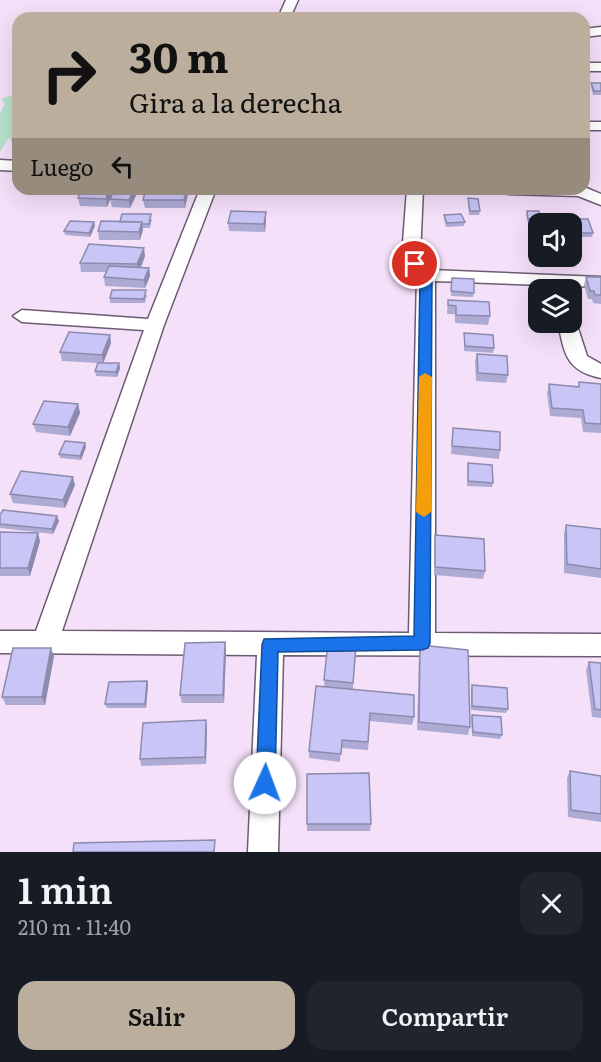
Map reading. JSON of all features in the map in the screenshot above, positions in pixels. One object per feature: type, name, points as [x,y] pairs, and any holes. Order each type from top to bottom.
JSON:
[{"type":"street","points":[[45,642],[155,325],[206,195]]},
{"type":"street","points":[[415,195],[411,256],[426,275],[422,643]]},
{"type":"street","points":[[426,275],[528,283]]},
{"type":"street","points":[[582,283],[601,282]]},
{"type":"street","points":[[22,316],[155,325]]},
{"type":"street","points":[[570,333],[576,359],[584,367],[601,371]]},
{"type":"street","points":[[0,642],[601,645]]},
{"type":"street","points":[[263,852],[270,645]]},
{"type":"green space","points":[[12,96],[12,138],[8,139],[0,152],[0,113],[5,104],[1,99]]},
{"type":"building","points":[[591,83],[601,83],[601,91],[594,91]]},
{"type":"building","points":[[79,195],[107,195],[106,199],[78,198]]},
{"type":"building","points":[[112,195],[131,195],[129,200],[110,199]]},
{"type":"building","points":[[144,195],[185,195],[184,200],[143,200]]},
{"type":"building","points":[[468,198],[478,199],[480,211],[470,211]]},
{"type":"building","points":[[231,211],[266,212],[264,224],[228,223]]},
{"type":"building","points":[[527,211],[539,211],[540,213],[528,213],[528,219]]},
{"type":"building","points":[[122,214],[151,214],[149,224],[141,224],[142,222],[120,222]]},
{"type":"building","points":[[461,214],[465,222],[447,223],[444,215]]},
{"type":"building","points":[[582,219],[588,219],[593,233],[582,233]]},
{"type":"building","points":[[70,221],[94,222],[89,233],[64,231]]},
{"type":"building","points":[[101,221],[142,222],[139,232],[98,231]]},
{"type":"building","points":[[89,244],[144,248],[137,264],[80,263]]},
{"type":"building","points":[[109,266],[149,268],[144,280],[104,277]]},
{"type":"building","points":[[586,277],[601,277],[601,295],[595,295],[594,291],[590,291]]},
{"type":"building","points":[[452,278],[474,279],[474,293],[451,291]]},
{"type":"building","points":[[112,290],[146,290],[144,299],[110,298]]},
{"type":"building","points":[[448,300],[489,302],[490,316],[456,315],[456,306],[448,305]]},
{"type":"building","points":[[69,332],[110,335],[102,355],[60,352]]},
{"type":"building","points":[[464,333],[493,335],[494,348],[465,346]]},
{"type":"building","points":[[477,354],[507,356],[508,375],[478,373]]},
{"type":"building","points":[[98,363],[119,363],[116,372],[95,371]]},
{"type":"building","points":[[579,382],[601,384],[601,424],[585,423],[583,410],[552,408],[549,384],[579,387]]},
{"type":"building","points":[[44,401],[78,404],[68,427],[33,424]]},
{"type":"building","points":[[453,428],[500,432],[500,450],[452,446]]},
{"type":"building","points":[[65,441],[85,443],[80,456],[59,454]]},
{"type":"building","points":[[468,463],[492,465],[493,483],[468,481]]},
{"type":"building","points":[[21,471],[73,477],[63,500],[10,494]]},
{"type":"building","points":[[3,510],[57,516],[52,529],[0,524],[0,515]]},
{"type":"building","points":[[566,525],[601,529],[601,569],[567,564]]},
{"type":"building","points":[[0,532],[38,533],[28,568],[0,568]]},
{"type":"building","points":[[435,535],[484,539],[485,571],[435,567]]},
{"type":"building","points":[[225,642],[223,695],[180,695],[185,643]]},
{"type":"building","points":[[328,642],[356,645],[353,683],[324,680]]},
{"type":"building","points":[[420,645],[468,650],[470,727],[419,722]]},
{"type":"building","points":[[13,648],[51,648],[42,697],[2,697]]},
{"type":"building","points":[[589,662],[601,663],[601,710],[595,709]]},
{"type":"building","points":[[147,681],[145,704],[105,704],[109,682]]},
{"type":"building","points":[[472,685],[507,688],[508,709],[472,706]]},
{"type":"building","points":[[316,686],[414,695],[414,717],[370,713],[368,742],[342,740],[341,754],[309,751]]},
{"type":"building","points":[[472,715],[501,717],[502,735],[473,732]]},
{"type":"building","points":[[206,720],[205,757],[140,759],[143,723]]},
{"type":"building","points":[[570,771],[601,776],[601,814],[571,810]]},
{"type":"building","points":[[369,773],[371,824],[307,824],[307,774]]},
{"type":"building","points":[[215,840],[214,852],[73,852],[74,843]]},
{"type":"slow traffic","points":[[424,512],[425,377]]},
{"type":"route","points":[[265,783],[270,645],[422,643],[426,275],[415,264]]}]
